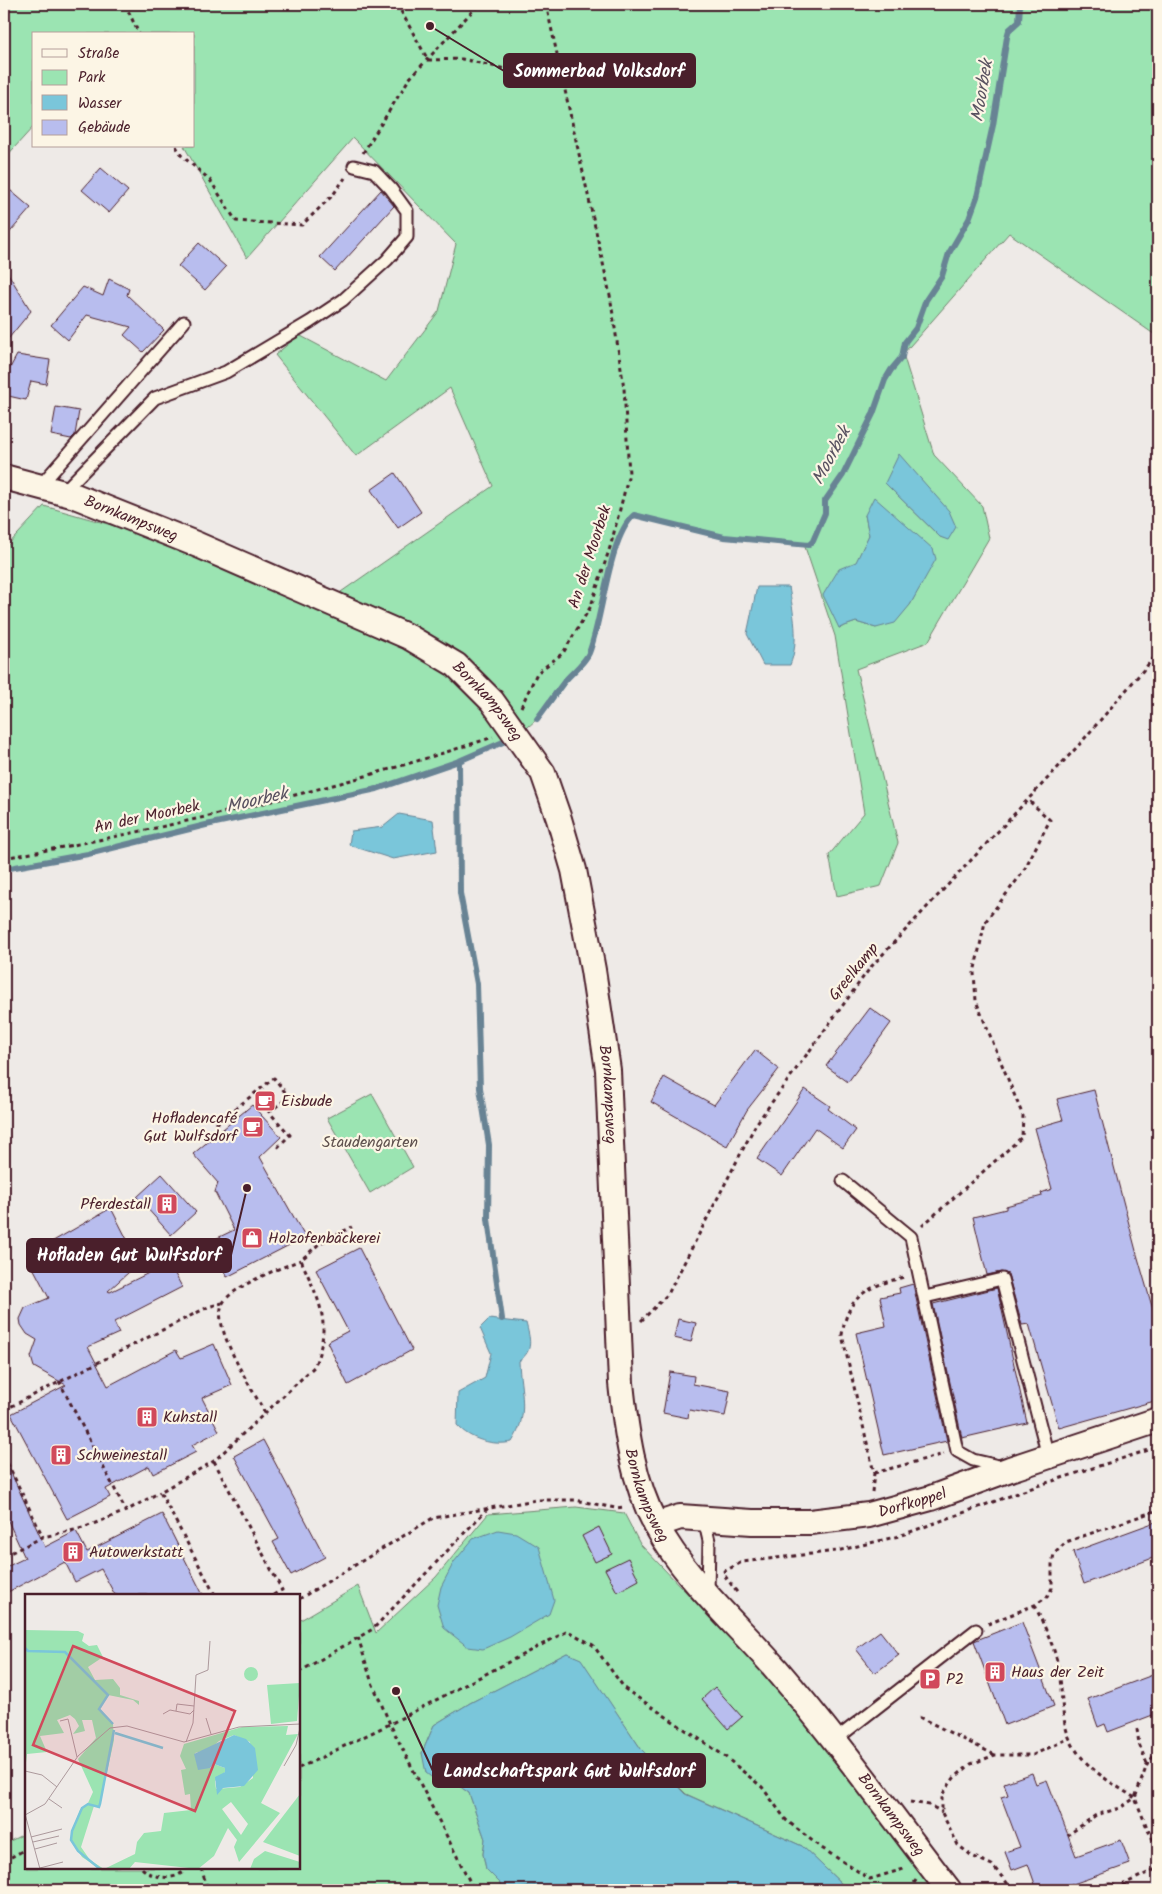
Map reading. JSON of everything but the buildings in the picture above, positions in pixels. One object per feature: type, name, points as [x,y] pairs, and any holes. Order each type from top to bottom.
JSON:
[{"type":"street","name":"Bornkampsweg","points":[[4,477],[53,489],[198,545],[409,637],[456,665],[492,701],[543,773],[560,818],[574,870],[593,970],[608,1070],[619,1342],[626,1428],[652,1515],[668,1546],[708,1595],[776,1670],[835,1740],[949,1890]]},
{"type":"street","name":"Dorfkoppel","points":[[652,1515],[704,1519],[810,1522],[869,1515],[931,1498],[1010,1469],[1158,1420]]},
{"type":"lane","points":[[53,489],[155,398],[226,372],[343,300],[387,260],[407,237],[407,211],[391,189],[374,171],[354,166]]},
{"type":"lane","points":[[53,489],[184,322]]},
{"type":"lane","points":[[843,1181],[911,1237],[957,1451],[973,1460],[1010,1469]]},
{"type":"lane","points":[[925,1297],[1002,1279],[1048,1456]]},
{"type":"lane","points":[[704,1519],[709,1541],[708,1595]]},
{"type":"lane","points":[[835,1740],[976,1630]]},
{"type":"path","points":[[125,4],[138,32]]},
{"type":"path","points":[[397,4],[428,60]]},
{"type":"path","points":[[177,148],[181,155],[210,180],[236,222],[302,225],[333,195],[354,166],[409,80],[478,4]]},
{"type":"path","name":"An der Moorbek","points":[[4,858],[117,838],[271,802],[407,765],[493,736],[512,727],[537,673],[562,652],[591,606],[611,544],[629,474],[624,388],[610,294],[546,4]]},
{"type":"path","points":[[428,60],[462,59],[510,70],[563,86]]},
{"type":"path","name":"Greelkamp","points":[[619,1342],[668,1294],[756,1124],[870,968],[1078,746],[1158,653]]},
{"type":"path","points":[[911,1237],[1022,1137],[1023,1116],[976,1001],[974,973],[985,922],[1023,872],[1050,820],[1027,799]]},
{"type":"path","points":[[216,1124],[274,1078],[289,1097],[270,1112],[290,1135],[276,1149]]},
{"type":"path","points":[[4,1410],[59,1381],[208,1308],[222,1303],[231,1293],[301,1260],[320,1243],[352,1226]]},
{"type":"path","points":[[4,1556],[43,1537],[83,1528],[126,1511],[214,1462],[314,1367],[321,1349],[324,1329],[322,1309],[301,1260]]},
{"type":"path","points":[[869,1515],[874,1473],[842,1335],[845,1316],[860,1294],[883,1282],[918,1273]]},
{"type":"path","points":[[222,1303],[220,1316],[224,1335],[265,1413]]},
{"type":"path","points":[[59,1381],[126,1511]]},
{"type":"path","points":[[874,1473],[957,1451]]},
{"type":"path","points":[[4,1456],[43,1537]]},
{"type":"path","points":[[214,1462],[284,1594]]},
{"type":"path","points":[[160,1492],[214,1594]]},
{"type":"path","points":[[300,1598],[433,1518],[536,1500],[575,1500],[652,1515]]},
{"type":"path","points":[[300,1671],[373,1628],[386,1617],[490,1507]]},
{"type":"path","points":[[976,1630],[1035,1605],[1047,1597],[1052,1588],[1054,1554],[1066,1542],[1158,1510]]},
{"type":"path","points":[[275,1594],[282,1590]]},
{"type":"path","points":[[1035,1605],[1052,1644],[1058,1664],[1065,1723],[1070,1738],[1083,1759],[1100,1776],[1135,1798],[1158,1849]]},
{"type":"path","points":[[300,1768],[390,1724],[568,1631],[593,1645],[625,1689],[724,1755],[762,1787],[786,1820],[820,1847],[870,1879],[903,1868],[916,1879],[910,1890]]},
{"type":"path","points":[[358,1637],[371,1680],[390,1724],[474,1890]]},
{"type":"path","points":[[920,1717],[995,1755]]},
{"type":"path","points":[[1137,1729],[1138,1744],[1147,1765]]},
{"type":"path","points":[[1013,1890],[992,1865],[958,1845],[942,1812],[942,1795],[954,1778],[971,1764],[995,1755],[1033,1755],[1070,1738]]},
{"type":"path","points":[[1068,1835],[1096,1815],[1120,1808],[1135,1798],[1147,1765],[1158,1750]]},
{"type":"path","points":[[908,1802],[929,1805],[942,1812]]},
{"type":"path","points":[[4,1861],[25,1850]]},
{"type":"path","points":[[1110,1890],[1158,1868]]},
{"type":"path","points":[[143,1869],[146,1872],[172,1878],[183,1873],[185,1869]]},
{"type":"path","points":[[201,1869],[208,1890]]},
{"type":"green space","points":[[4,4],[1158,4],[1158,337],[1009,233],[903,354],[934,455],[982,506],[989,538],[928,642],[856,669],[898,843],[881,886],[837,896],[829,855],[864,813],[835,636],[804,544],[724,537],[637,514],[629,521],[621,535],[614,555],[592,644],[587,657],[565,681],[541,715],[515,735],[442,767],[342,796],[206,825],[80,855],[4,869],[4,549],[44,506],[228,558],[328,601],[493,486],[450,388],[356,456],[275,355],[299,335],[386,381],[439,311],[456,244],[353,138],[247,258],[185,148],[195,148],[195,32],[32,32],[32,128],[4,159]],"holes":[[[885,483],[948,539],[940,537]],[[865,515],[919,588],[910,605],[876,628],[856,622],[839,628],[839,570],[856,563],[869,535]]]},
{"type":"green space","name":"Staudengarten","points":[[372,1094],[413,1167],[370,1193],[327,1118]]},
{"type":"green space","points":[[576,1507],[624,1513],[640,1544],[769,1679],[829,1747],[936,1890],[848,1890],[802,1846],[686,1794],[641,1749],[581,1660],[567,1653],[470,1703],[434,1725],[422,1753],[438,1782],[455,1783],[469,1793],[485,1839],[483,1854],[486,1869],[507,1890],[4,1890],[4,1844],[25,1834],[25,1869],[300,1869],[300,1620],[358,1586],[376,1633],[436,1577],[488,1514]]},
{"type":"green space","points":[[535,1886],[544,1890],[507,1890]]},
{"type":"water","points":[[899,454],[949,511],[956,527],[948,540],[940,537],[885,483]]},
{"type":"water","points":[[874,497],[933,549],[936,559],[910,605],[895,623],[876,628],[856,622],[839,628],[823,595],[839,569],[856,562],[869,535],[865,515]]},
{"type":"water","points":[[757,587],[789,587],[795,636],[795,646],[790,665],[763,665],[747,634]]},
{"type":"water","points":[[399,814],[433,820],[437,851],[393,859],[349,845],[351,831],[383,827]]},
{"type":"water","points":[[489,1319],[526,1323],[529,1334],[529,1348],[524,1357],[519,1361],[523,1403],[521,1422],[512,1442],[483,1441],[469,1435],[457,1425],[458,1393],[485,1378],[491,1353],[480,1328]]},
{"type":"water","points":[[498,1530],[516,1533],[539,1547],[554,1600],[549,1614],[510,1637],[483,1649],[468,1647],[444,1628],[437,1605],[441,1587],[454,1562],[473,1539]]},
{"type":"water","points":[[567,1653],[581,1659],[641,1749],[685,1794],[802,1846],[848,1890],[544,1890],[535,1886],[507,1890],[486,1869],[483,1854],[485,1839],[469,1793],[455,1783],[438,1782],[426,1773],[422,1753],[434,1725],[470,1703]]},
{"type":"waterway","name":"Moorbek","points":[[537,719],[564,682],[589,653],[618,541],[625,526],[634,515],[724,537],[809,545],[813,541],[825,513],[825,501],[843,475],[873,414],[885,380],[902,357],[905,342],[916,328],[926,300],[942,276],[949,253],[969,219],[977,197],[993,125],[1007,37],[1009,30],[1019,21],[1020,4]]},
{"type":"waterway","name":"Moorbek","points":[[4,869],[88,854],[206,825],[377,789],[459,761],[510,739]]},
{"type":"waterway","points":[[459,761],[460,893],[477,984],[480,1088],[489,1145],[488,1219],[502,1319]]},
{"type":"place","name":"Sommerbad Volksdorf","points":[[430,26]]},
{"type":"place","name":"Eisbude","points":[[265,1101]]},
{"type":"place","name":"Hofladencafé Gut Wulfsdorf","points":[[253,1127]]},
{"type":"place","name":"Hofladen Gut Wulfsdorf","points":[[247,1188]]},
{"type":"place","name":"Pferdestall","points":[[167,1204]]},
{"type":"place","name":"Holzofenbäckerei","points":[[252,1238]]},
{"type":"place","name":"Kuhstall","points":[[147,1417]]},
{"type":"place","name":"Schweinestall","points":[[61,1455]]},
{"type":"place","name":"Autowerkstatt","points":[[73,1552]]},
{"type":"place","name":"Haus der Zeit","points":[[995,1672]]},
{"type":"place","name":"P2","points":[[930,1679]]},
{"type":"place","name":"Landschaftspark Gut Wulfsdorf","points":[[396,1691]]}]
